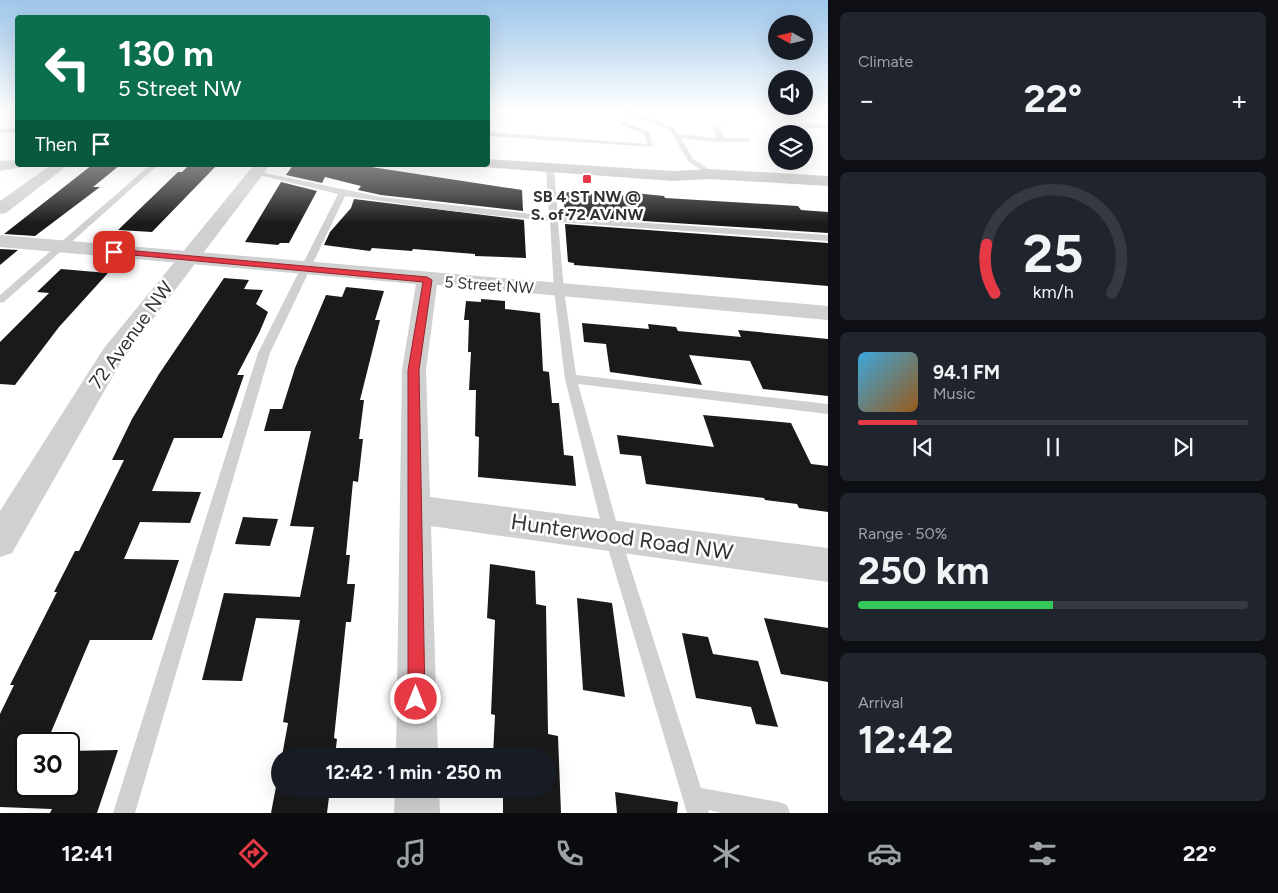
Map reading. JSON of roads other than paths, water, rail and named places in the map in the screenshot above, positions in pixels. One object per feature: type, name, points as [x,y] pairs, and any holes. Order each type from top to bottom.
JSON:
[{"type":"main road","points":[[490,153],[670,166],[710,174]]},
{"type":"main road","points":[[490,164],[673,176],[710,174],[828,181]]},
{"type":"street","points":[[0,166],[15,164]]},
{"type":"street","points":[[0,209],[58,167]]},
{"type":"street","name":"72 Avenue NW","points":[[0,541],[113,354],[258,169]]},
{"type":"street","name":"5 Street NW","points":[[0,241],[427,280],[828,313]]},
{"type":"street","points":[[416,748],[414,370],[427,280]]},
{"type":"street","name":"Hunterwood Road NW","points":[[415,509],[828,565]]},
{"type":"street","points":[[417,798],[417,813]]},
{"type":"lane","points":[[683,148],[690,160],[710,174]]},
{"type":"lane","points":[[0,300],[152,167]]},
{"type":"lane","points":[[258,169],[343,192],[399,202],[554,218],[828,238]]},
{"type":"lane","points":[[550,169],[559,290],[571,379],[612,535],[696,805],[779,813]]},
{"type":"lane","points":[[124,813],[264,352],[343,192]]},
{"type":"lane","points":[[571,379],[828,408]]},
{"type":"place","name":"SB 4 ST NW @ S. of 72 AV NW","points":[[587,179]]}]
